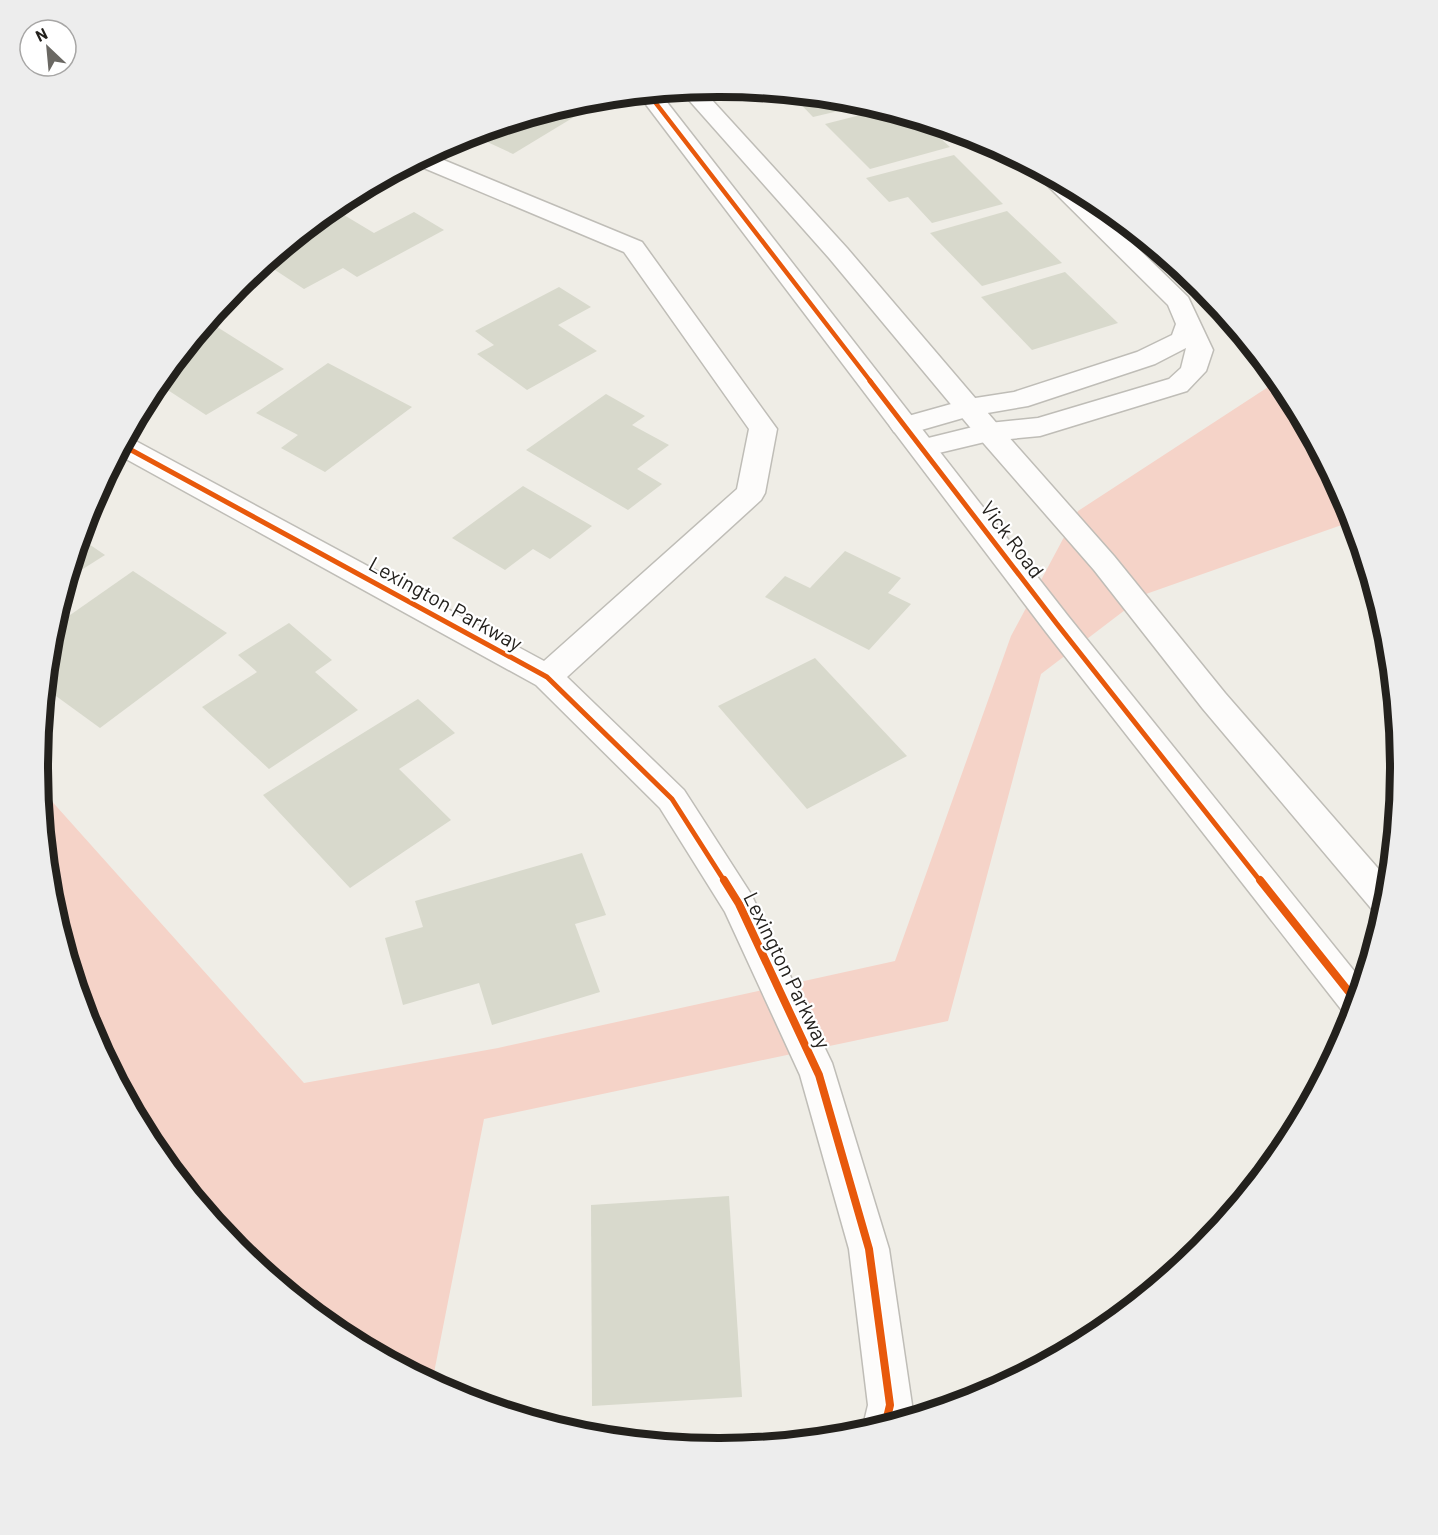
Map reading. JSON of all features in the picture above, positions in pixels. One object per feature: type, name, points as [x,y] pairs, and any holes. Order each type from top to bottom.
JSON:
[{"type":"street","points":[[698,97],[838,253],[989,432],[1104,563],[1214,701],[1378,892]]},
{"type":"street","name":"Vick Road","points":[[653,100],[706,172],[1057,624],[1350,993]]},
{"type":"street","points":[[430,162],[633,247],[763,429],[751,493],[546,677]]},
{"type":"street","points":[[913,437],[1040,427],[1178,385],[1193,371],[1200,350],[1179,302],[1074,199]]},
{"type":"street","points":[[913,437],[969,408],[1018,400],[1146,358],[1183,340],[1189,323]]},
{"type":"street","points":[[1128,364],[1156,392]]},
{"type":"street","name":"Lexington Parkway","points":[[129,449],[546,677],[672,799],[739,904],[819,1075],[869,1249],[890,1405],[887,1417]]},
{"type":"shaded area","points":[[1270,386],[1300,432],[1321,471],[1344,524],[1146,594],[1041,674],[948,1021],[484,1119],[434,1374],[383,1349],[346,1325],[277,1272],[215,1210],[161,1140],[117,1064],[84,983],[61,898],[49,798],[304,1083],[498,1048],[895,961],[1011,636],[1078,511]]},
{"type":"building","points":[[798,101],[848,109],[813,117]]},
{"type":"building","points":[[575,112],[579,114],[513,154],[483,140],[545,119]]},
{"type":"building","points":[[868,113],[932,131],[950,147],[870,169],[825,124]]},
{"type":"building","points":[[954,155],[1003,204],[932,223],[908,197],[889,202],[866,178]]},
{"type":"building","points":[[1007,211],[1062,263],[982,286],[930,233]]},
{"type":"building","points":[[414,212],[444,230],[357,277],[343,268],[304,289],[272,268],[283,262],[280,260],[311,235],[344,215],[374,233]]},
{"type":"building","points":[[1065,272],[1118,323],[1032,350],[981,297]]},
{"type":"building","points":[[559,287],[591,307],[558,325],[597,351],[527,390],[477,354],[494,345],[475,331]]},
{"type":"building","points":[[215,325],[284,369],[206,415],[166,389]]},
{"type":"building","points":[[328,363],[412,407],[325,472],[281,448],[298,435],[256,413]]},
{"type":"building","points":[[606,394],[645,416],[632,425],[669,445],[637,469],[662,484],[628,510],[526,450]]},
{"type":"building","points":[[523,486],[592,526],[550,559],[533,549],[505,570],[452,538]]},
{"type":"building","points":[[87,543],[105,555],[78,572]]},
{"type":"building","points":[[845,551],[901,578],[888,593],[911,604],[869,650],[765,597],[785,576],[810,588]]},
{"type":"building","points":[[133,571],[227,633],[100,728],[52,693],[65,618]]},
{"type":"building","points":[[289,623],[332,660],[315,672],[358,710],[269,769],[202,707],[257,672],[238,655]]},
{"type":"building","points":[[815,658],[907,756],[807,809],[718,706]]},
{"type":"building","points":[[418,699],[455,733],[399,769],[451,820],[350,888],[263,795]]},
{"type":"building","points":[[582,853],[606,915],[575,924],[600,992],[492,1025],[479,983],[403,1005],[385,938],[423,927],[415,901]]},
{"type":"building","points":[[729,1196],[742,1397],[592,1406],[591,1205]]},
{"type":"cycle path","points":[[653,100],[1057,624],[1350,993]]},
{"type":"cycle path","points":[[129,449],[547,677],[672,799],[739,904],[819,1075],[869,1249],[890,1405],[887,1417]]}]
